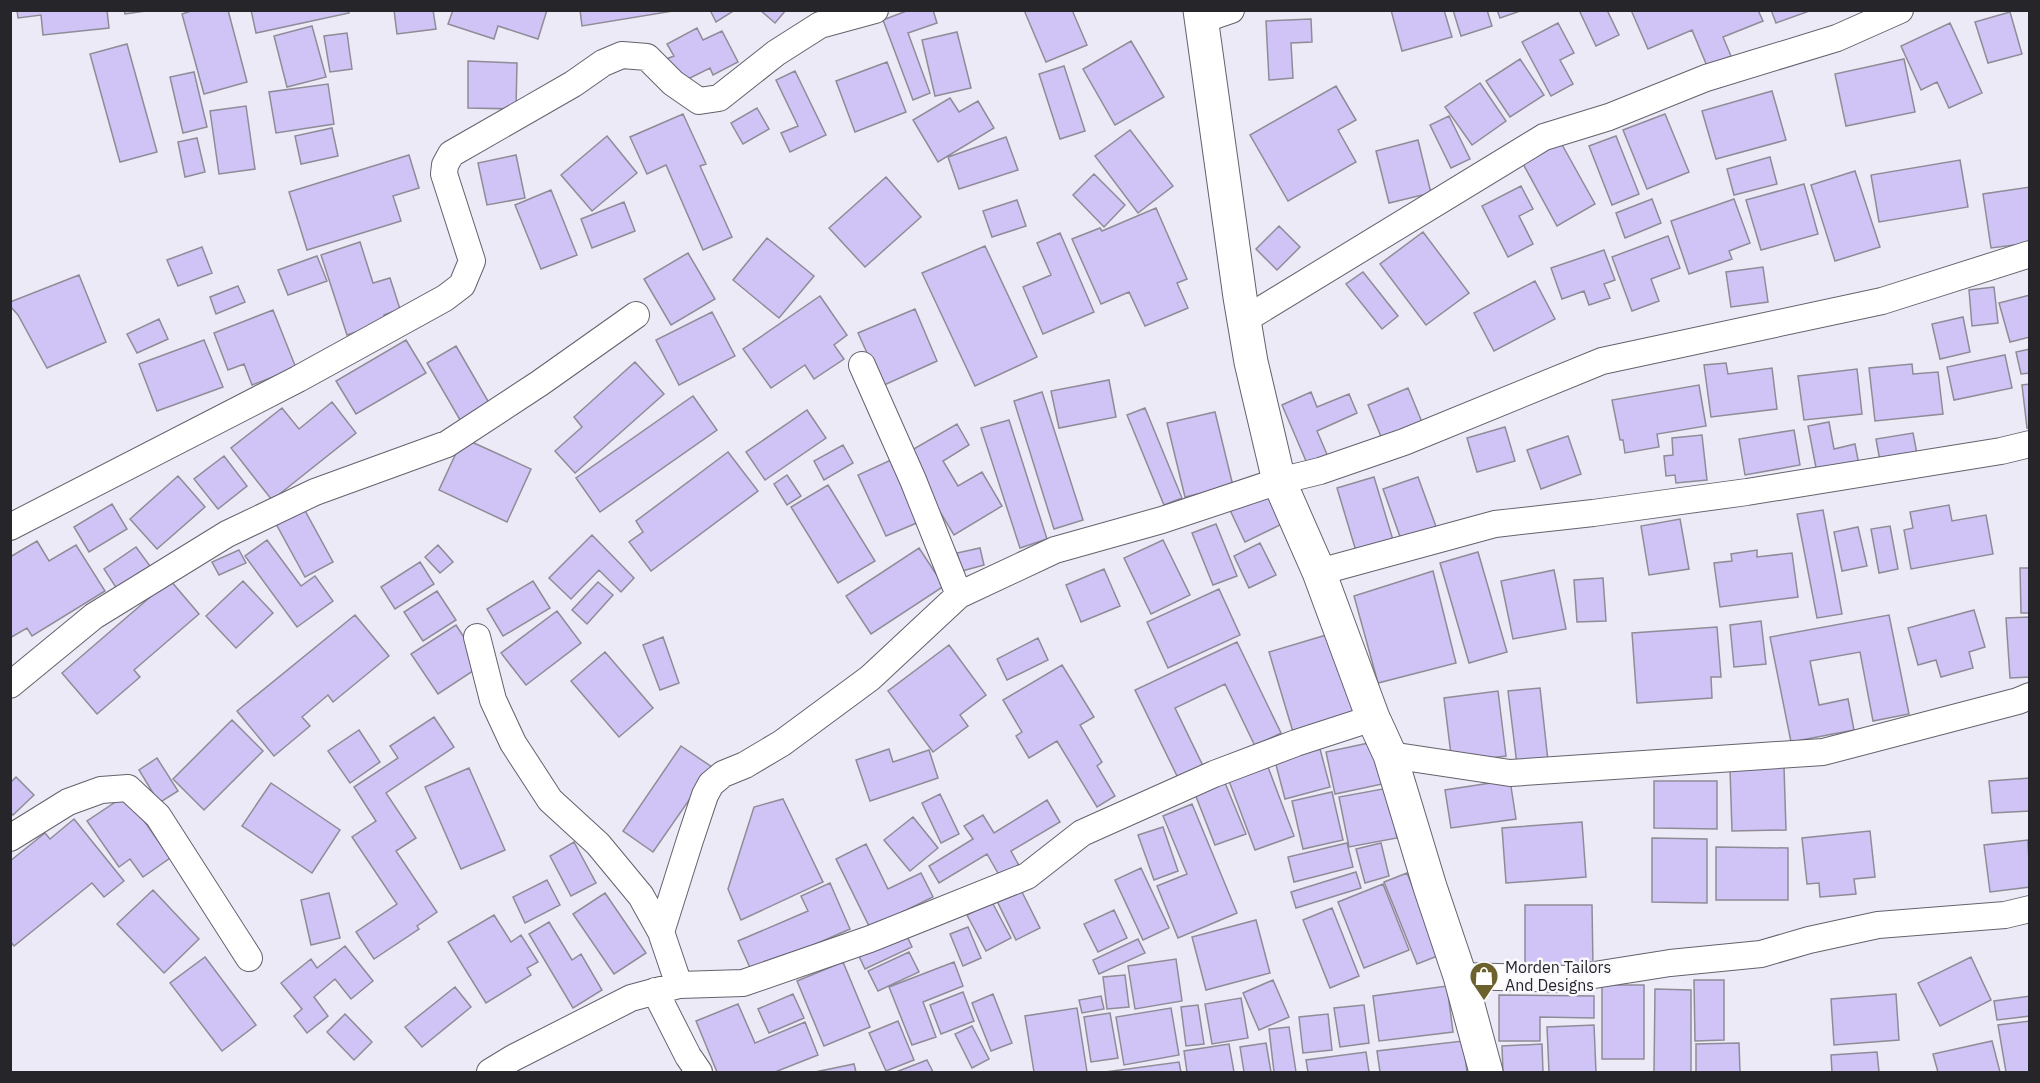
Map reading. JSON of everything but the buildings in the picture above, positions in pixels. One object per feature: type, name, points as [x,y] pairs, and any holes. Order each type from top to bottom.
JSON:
[{"type":"street","points":[[10,527],[298,379],[454,292],[462,285],[472,261],[444,174],[445,165],[451,154],[573,84],[603,63],[622,55],[647,57],[673,83],[699,101],[719,98],[776,53],[820,25],[875,10]]},
{"type":"street","points":[[1244,320],[1544,137],[1609,117],[1706,78],[1837,38],[1900,10]]},
{"type":"street","points":[[1211,14],[1244,320],[1251,362],[1279,481],[1318,572],[1373,718],[1390,755],[1460,976],[1486,1072]]},
{"type":"street","points":[[661,932],[705,795],[711,784],[723,774],[745,765],[782,743],[870,678],[959,595],[1055,550],[1162,520],[1279,481],[1320,471],[1404,442],[1602,361],[1882,302],[2030,254]]},
{"type":"street","points":[[10,685],[94,615],[217,540],[315,492],[447,444],[540,383],[636,315]]},
{"type":"street","points":[[862,365],[913,480],[959,595]]},
{"type":"street","points":[[1318,572],[1495,524],[1747,492],[2001,451],[2030,444]]},
{"type":"street","points":[[477,637],[492,700],[513,742],[550,800],[598,844],[642,896],[661,932],[667,988],[688,1056],[699,1072]]},
{"type":"street","points":[[1390,755],[1510,773],[1823,752],[2030,696]]},
{"type":"street","points":[[490,1072],[631,998],[667,988],[743,983],[870,939],[1027,876],[1082,833],[1171,793],[1265,755],[1373,718]]},
{"type":"street","points":[[10,838],[68,802],[101,790],[128,788],[158,816],[249,958]]},
{"type":"street","points":[[1460,976],[1569,979],[1670,963],[1761,954],[1809,940],[1878,925],[2005,915],[2030,909]]},
{"type":"place","name":"Morden Tailors And Designs","points":[[1484,1002]]}]
